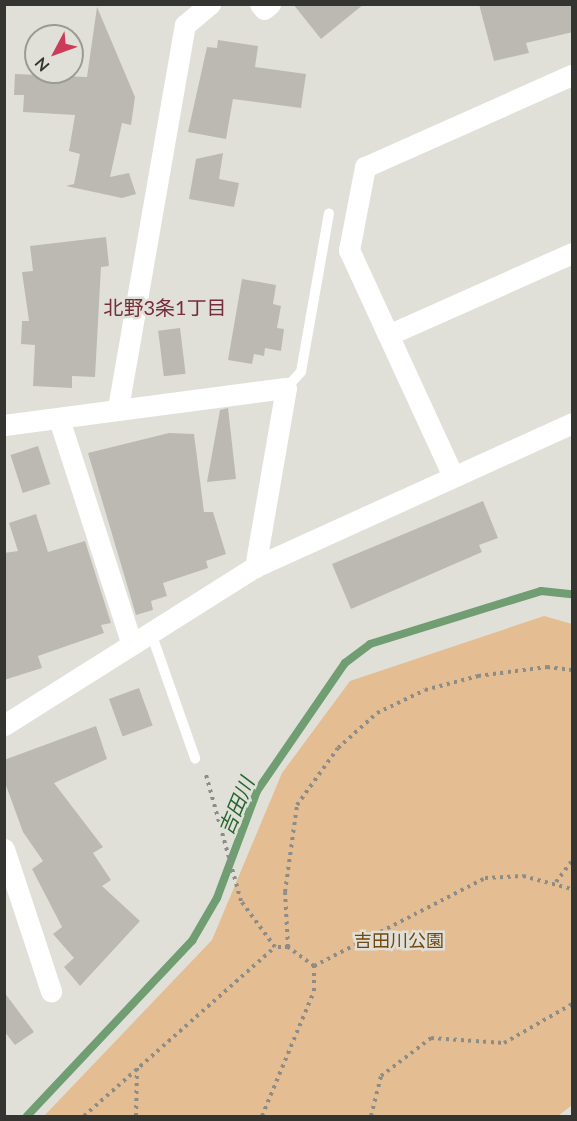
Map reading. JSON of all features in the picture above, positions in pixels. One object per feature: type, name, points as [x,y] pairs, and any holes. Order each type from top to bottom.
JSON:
[{"type":"street","points":[[118,408],[185,25],[210,4]]},
{"type":"street","points":[[260,4],[264,9],[270,4]]},
{"type":"street","points":[[453,476],[350,250],[365,167],[573,75]]},
{"type":"street","points":[[388,335],[573,253]]},
{"type":"street","points":[[4,425],[118,408],[286,388],[255,567]]},
{"type":"street","points":[[59,418],[132,645]]},
{"type":"street","points":[[4,725],[255,567],[573,423]]},
{"type":"street","points":[[4,849],[51,990]]},
{"type":"lane","points":[[286,388],[301,372],[329,213]]},
{"type":"lane","points":[[152,633],[195,759]]},
{"type":"path","points":[[288,947],[285,892],[297,805],[338,748],[377,713],[425,690],[478,676],[547,667],[573,670]]},
{"type":"path","points":[[195,759],[205,771],[223,845],[241,901],[275,946]]},
{"type":"path","points":[[556,882],[573,861]]},
{"type":"path","points":[[314,966],[485,878],[556,882],[573,889]]},
{"type":"path","points":[[84,1116],[136,1066],[275,946],[288,947],[314,966]]},
{"type":"path","points":[[262,1116],[314,992],[314,966]]},
{"type":"path","points":[[371,1116],[381,1076],[431,1038],[504,1043],[573,1004]]},
{"type":"path","points":[[136,1066],[136,1116]]},
{"type":"green space","name":"吉田川公園","points":[[544,616],[572,624],[572,1105],[558,1116],[44,1116],[212,940],[282,773],[350,681]]},
{"type":"building","points":[[293,4],[364,4],[321,39]]},
{"type":"building","points":[[479,4],[573,4],[573,32],[526,43],[529,53],[494,61]]},
{"type":"building","points":[[97,7],[135,97],[131,125],[122,123],[110,177],[129,173],[136,194],[122,198],[66,186],[74,184],[80,154],[69,151],[75,115],[23,112],[24,95],[14,95],[15,74],[24,74],[24,84],[84,84],[84,77],[87,77]]},
{"type":"building","points":[[218,40],[258,46],[255,67],[306,74],[301,108],[233,99],[226,139],[188,132],[207,47],[217,48]]},
{"type":"building","points":[[223,153],[219,179],[239,183],[234,207],[189,199],[196,159]]},
{"type":"building","points":[[106,237],[109,266],[101,267],[95,377],[72,376],[72,388],[33,386],[35,345],[21,344],[22,321],[29,321],[22,272],[33,271],[30,246]]},
{"type":"building","points":[[242,279],[276,285],[273,304],[281,306],[277,328],[284,329],[281,351],[265,348],[264,356],[254,354],[252,364],[228,360]]},
{"type":"building","points":[[180,328],[186,374],[164,376],[158,331]]},
{"type":"building","points":[[228,408],[236,479],[207,482],[220,410]]},
{"type":"building","points":[[169,433],[194,434],[204,512],[213,512],[226,554],[206,561],[208,568],[163,583],[167,596],[151,601],[153,610],[136,615],[88,453]]},
{"type":"building","points":[[38,446],[50,484],[23,493],[10,455]]},
{"type":"building","points":[[483,501],[498,538],[479,545],[482,552],[351,609],[332,564]]},
{"type":"building","points":[[36,514],[48,552],[85,541],[111,623],[101,625],[104,633],[38,656],[42,668],[4,680],[4,553],[18,551],[9,523]]},
{"type":"building","points":[[139,688],[153,726],[123,737],[109,699]]},
{"type":"building","points":[[96,726],[107,759],[54,783],[103,847],[93,853],[111,880],[102,886],[140,921],[80,986],[64,967],[74,958],[53,934],[62,927],[32,869],[43,861],[23,832],[4,780],[4,760]]},
{"type":"building","points":[[4,992],[34,1032],[15,1045],[4,1031]]},
{"type":"waterway","name":"吉田川","points":[[27,1116],[192,941],[217,898],[257,791],[345,663],[370,644],[541,591],[572,594]]},
{"type":"district","name":"北野3条1丁目","points":[[165,307]]}]
